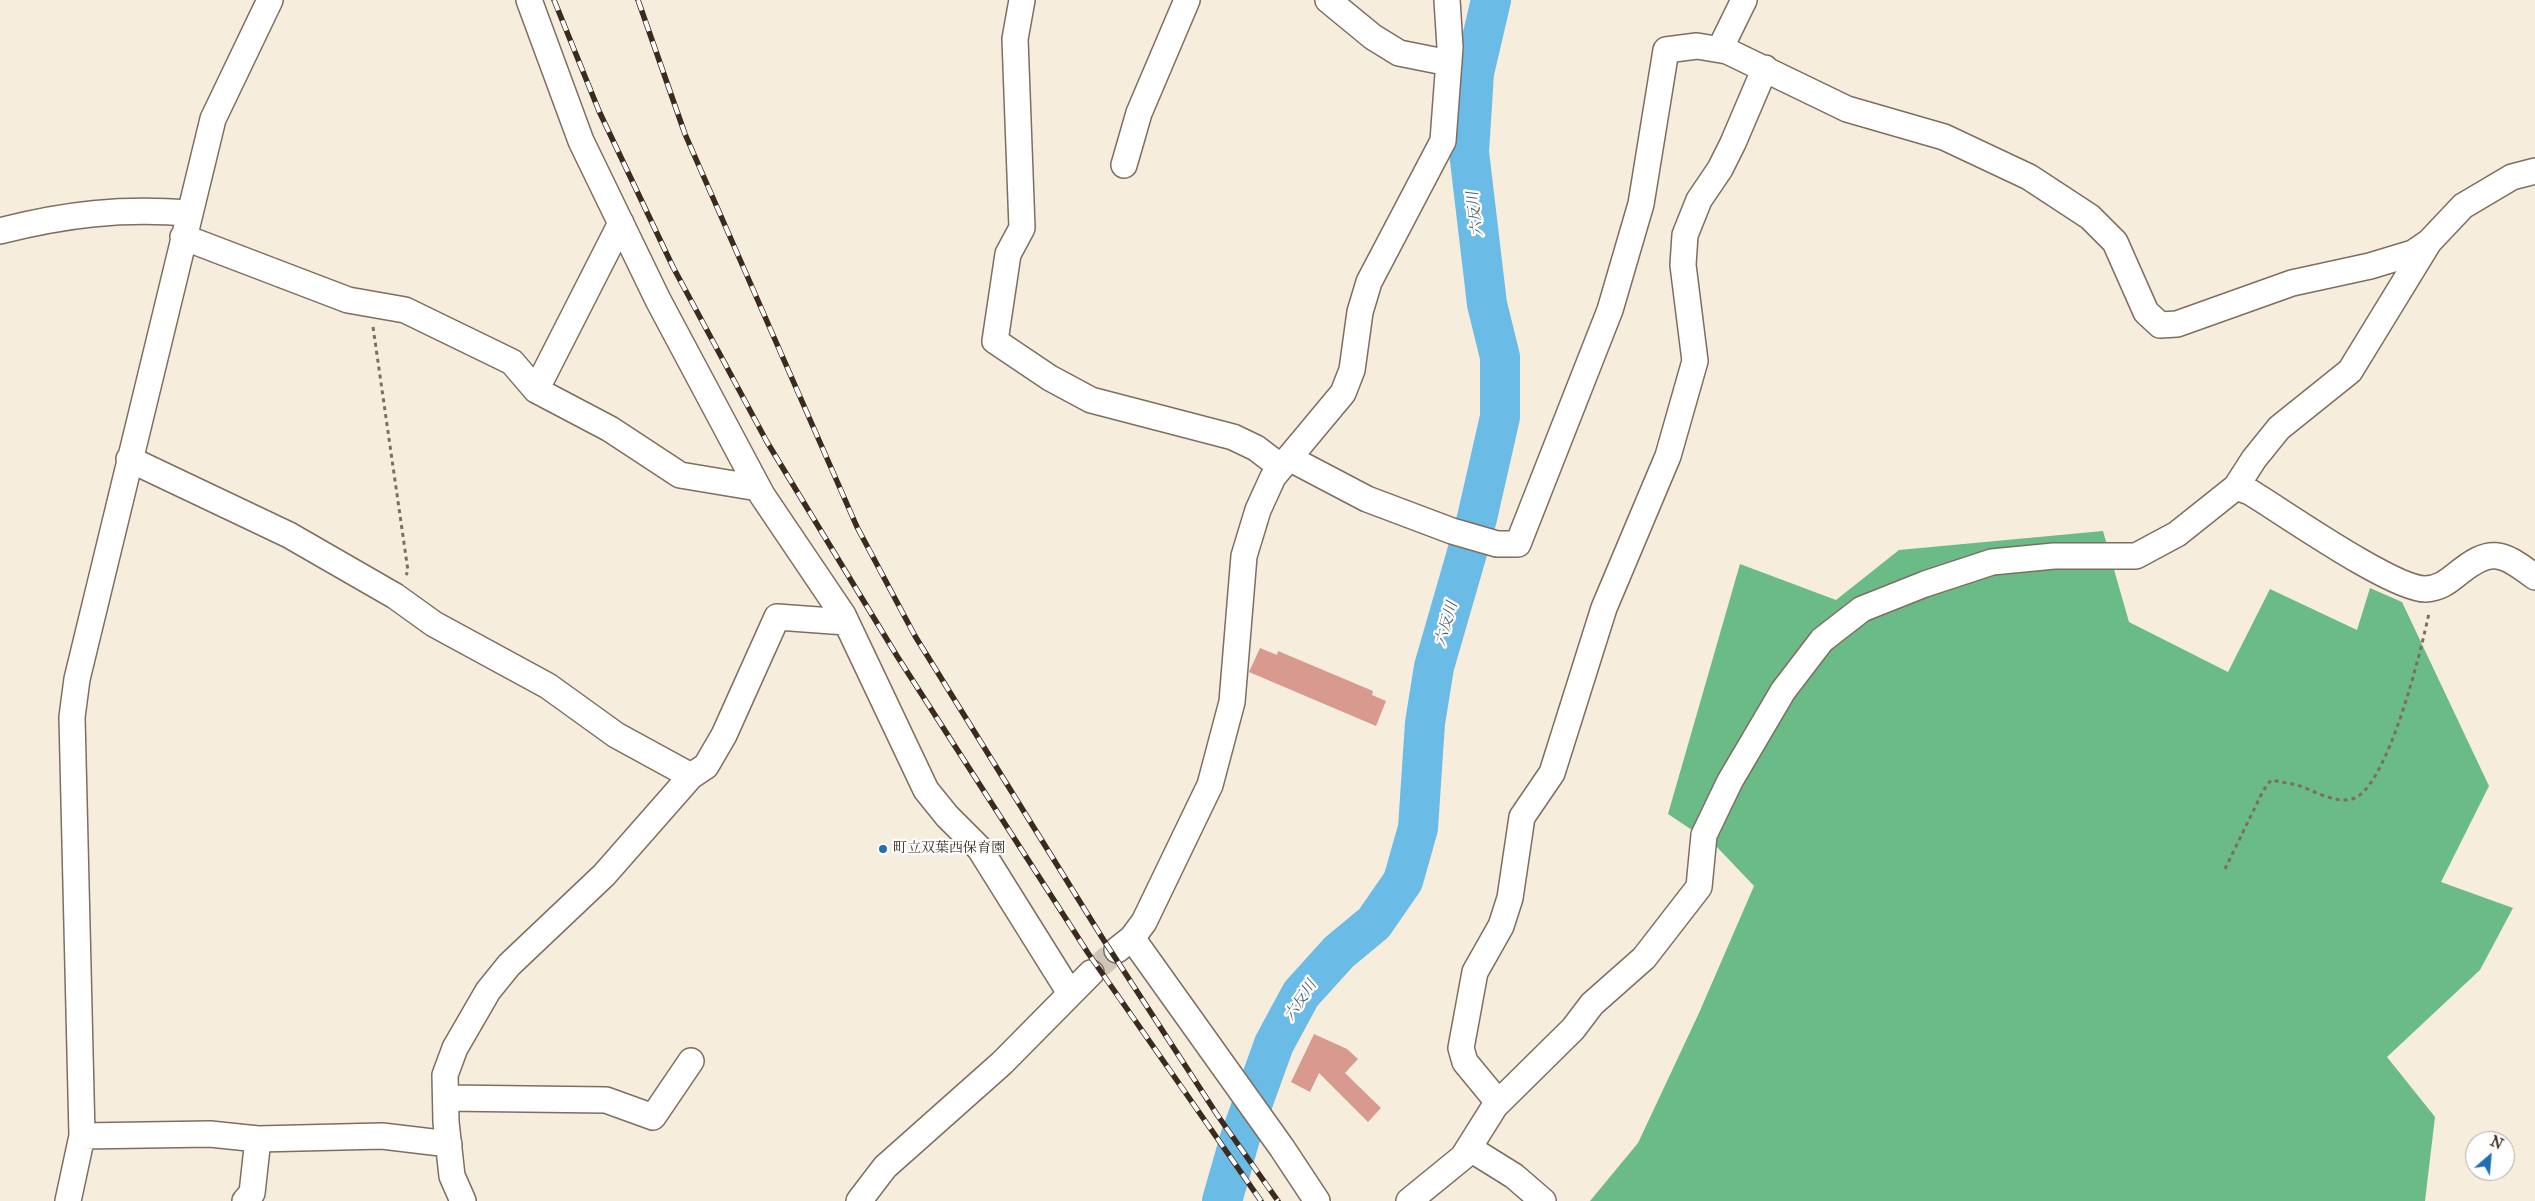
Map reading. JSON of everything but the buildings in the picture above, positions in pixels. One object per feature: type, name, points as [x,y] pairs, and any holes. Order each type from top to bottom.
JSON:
[{"type":"street","points":[[68,1201],[82,1136],[72,717],[76,679],[213,119],[270,0]]},
{"type":"street","points":[[529,0],[581,141],[658,300],[758,488],[846,622],[926,790],[947,816],[980,849],[1070,993]]},
{"type":"street","points":[[1022,0],[1015,39],[1022,228],[1008,254],[995,341],[1050,378],[1091,400],[1233,437],[1367,500],[1452,531],[1498,544],[1518,544],[1610,310],[1641,204],[1666,50],[1697,46],[1720,49],[1765,68],[1847,108],[1944,136],[2029,177],[2090,217],[2115,242],[2146,312],[2160,325],[2177,324],[2292,283],[2370,266],[2413,253],[2429,242]]},
{"type":"street","points":[[1124,165],[1142,105],[1187,0]]},
{"type":"street","points":[[1328,0],[1372,37],[1399,53],[1449,63]]},
{"type":"street","points":[[1317,1201],[1233,1080],[1124,944],[1144,922],[1210,786],[1232,702],[1244,556],[1258,510],[1273,477],[1343,393],[1352,370],[1360,312],[1369,282],[1442,141],[1449,63],[1447,0]]},
{"type":"street","points":[[1720,49],[1744,0]]},
{"type":"street","points":[[1498,1102],[1465,1062],[1461,1048],[1475,972],[1501,926],[1510,898],[1522,818],[1552,773],[1604,608],[1668,456],[1695,361],[1683,265],[1685,234],[1699,200],[1720,169],[1733,143],[1765,68]]},
{"type":"street","points":[[1409,1201],[1463,1157],[1498,1102],[1573,1029],[1592,1004],[1644,958],[1699,887],[1704,835],[1730,781],[1783,691],[1822,640],[1862,609],[1926,584],[1992,562],[2054,556],[2136,556],[2177,534],[2236,487],[2254,459],[2279,428],[2350,371],[2429,242],[2463,206],[2512,177],[2535,171]]},
{"type":"street","points":[[0,231],[44,220],[94,212],[189,213]]},
{"type":"street","points":[[536,390],[621,223]]},
{"type":"street","points":[[183,237],[348,300],[405,310],[512,362],[536,390],[610,429],[680,475],[758,488]]},
{"type":"street","points":[[129,459],[289,535],[395,596],[434,624],[548,686],[616,735],[691,776]]},
{"type":"street","points":[[2236,487],[2250,492],[2364,563],[2401,582],[2424,589],[2443,586],[2482,556],[2500,556],[2520,566],[2535,577]]},
{"type":"street","points":[[464,1201],[452,1176],[445,1075],[455,1048],[488,991],[509,965],[604,874],[691,776],[706,766],[724,735],[777,617],[846,622]]},
{"type":"street","points":[[859,1201],[885,1167],[1002,1064],[1091,973]]},
{"type":"street","points":[[446,1098],[606,1100],[654,1117],[692,1061]]},
{"type":"street","points":[[82,1136],[210,1134],[258,1139],[382,1136],[449,1144]]},
{"type":"street","points":[[245,1201],[252,1193],[258,1139]]},
{"type":"street","points":[[1469,1148],[1514,1176],[1543,1201]]},
{"type":"path","points":[[370,304],[408,571],[395,596]]},
{"type":"path","points":[[2225,869],[2263,791],[2271,780],[2297,785],[2334,798],[2352,800],[2368,790],[2380,769],[2412,684],[2434,588]]},
{"type":"green space","points":[[2103,531],[2129,622],[2228,672],[2270,589],[2357,630],[2370,588],[2402,602],[2489,786],[2441,882],[2513,908],[2480,970],[2387,1057],[2435,1117],[2425,1201],[1590,1201],[1638,1143],[1699,1013],[1754,886],[1716,846],[1668,814],[1740,564],[1836,600],[1899,550]]},
{"type":"waterway","name":"六反川","points":[[1222,1201],[1240,1138],[1274,1044],[1301,994],[1339,952],[1374,923],[1403,881],[1418,828],[1425,723],[1434,667],[1477,518],[1500,417],[1500,357],[1487,304],[1469,152],[1474,73],[1491,0]]},
{"type":"tunnel","points":[[1091,973],[1117,950]]},
{"type":"railway","points":[[554,0],[599,111],[673,267],[767,442],[897,656],[1088,953],[1261,1201]]},
{"type":"railway","points":[[638,0],[685,134],[857,527],[915,636],[1103,939],[1218,1116],[1278,1201]]},
{"type":"place","name":"町立双葉西保育園","points":[[883,849]]}]
